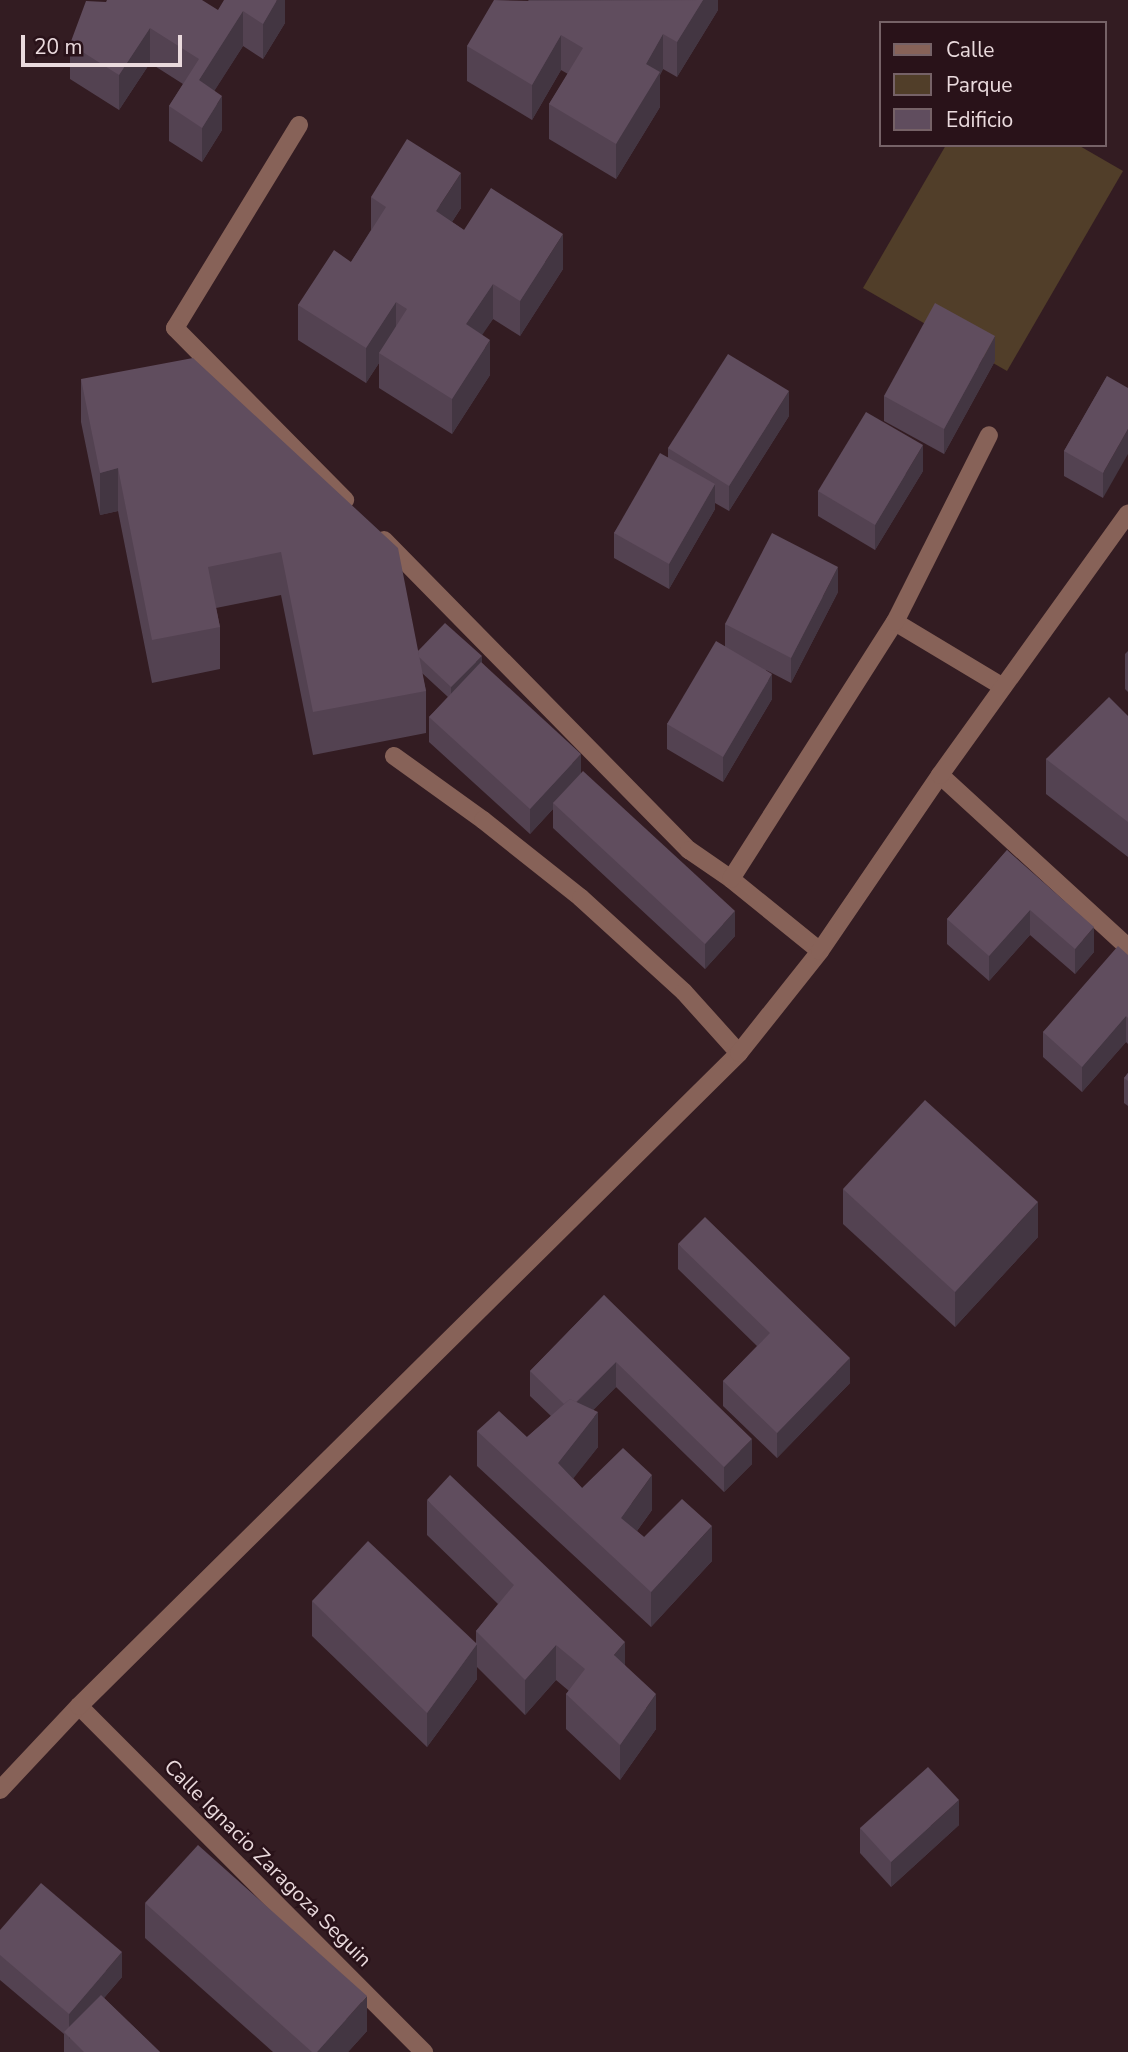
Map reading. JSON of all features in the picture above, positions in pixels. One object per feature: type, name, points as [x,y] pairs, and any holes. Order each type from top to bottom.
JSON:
[{"type":"street","points":[[299,125],[175,328],[689,850],[731,879],[820,951]]},
{"type":"street","points":[[731,879],[895,621],[989,435]]},
{"type":"street","points":[[0,1790],[79,1706],[740,1053],[820,951],[940,775],[1128,513]]},
{"type":"street","points":[[895,621],[1003,687]]},
{"type":"street","points":[[394,756],[483,820],[581,898],[684,992],[740,1053]]},
{"type":"street","points":[[940,775],[1128,947]]},
{"type":"street","name":"Calle Ignacio Zaragoza Seguin","points":[[79,1706],[425,2052]]},
{"type":"green space","points":[[945,147],[1081,147],[1123,171],[1007,371],[863,288]]},
{"type":"building","points":[[202,0],[218,10],[224,0],[277,0],[263,24],[243,11],[199,80],[222,96],[202,128],[169,106],[199,59],[150,28],[119,75],[70,44],[86,1]]},
{"type":"building","points":[[494,0],[703,0],[677,42],[663,34],[646,64],[660,72],[616,144],[549,104],[583,48],[561,35],[532,85],[467,46]]},
{"type":"building","points":[[407,139],[461,173],[436,211],[464,230],[491,188],[563,234],[520,301],[493,284],[466,324],[490,340],[452,399],[379,353],[407,309],[396,302],[366,348],[298,305],[334,250],[351,262],[386,207],[371,197]]},
{"type":"building","points":[[935,303],[995,336],[944,429],[884,396]]},
{"type":"building","points":[[728,354],[789,391],[729,486],[668,448]]},
{"type":"building","points":[[193,358],[398,548],[426,691],[313,712],[281,552],[208,567],[220,627],[152,640],[118,468],[100,473],[81,379]]},
{"type":"building","points":[[1107,376],[1128,388],[1128,429],[1103,473],[1064,451]]},
{"type":"building","points":[[866,412],[923,445],[875,525],[818,491]]},
{"type":"building","points":[[660,453],[715,484],[669,564],[614,533]]},
{"type":"building","points":[[772,533],[838,567],[791,658],[725,624]]},
{"type":"building","points":[[445,623],[482,656],[451,687],[419,657],[418,651]]},
{"type":"building","points":[[716,641],[772,674],[723,757],[667,724]]},
{"type":"building","points":[[481,662],[581,754],[530,809],[429,717]]},
{"type":"building","points":[[1109,697],[1128,716],[1128,822],[1046,759]]},
{"type":"building","points":[[583,771],[735,911],[705,944],[553,803]]},
{"type":"building","points":[[1007,850],[1094,927],[1075,949],[1030,910],[989,956],[947,919]]},
{"type":"building","points":[[1118,946],[1128,955],[1128,1018],[1126,1016],[1082,1067],[1043,1032]]},
{"type":"building","points":[[925,1100],[1038,1202],[955,1292],[843,1189]]},
{"type":"building","points":[[705,1217],[850,1358],[777,1433],[723,1381],[770,1333],[678,1244]]},
{"type":"building","points":[[604,1295],[752,1439],[724,1467],[616,1362],[576,1402],[570,1399],[564,1404],[530,1371]]},
{"type":"building","points":[[570,1399],[598,1412],[558,1463],[582,1488],[623,1448],[652,1475],[621,1518],[644,1537],[682,1499],[712,1526],[651,1592],[477,1431],[499,1411],[527,1437]]},
{"type":"building","points":[[450,1475],[625,1642],[614,1655],[656,1694],[620,1745],[566,1694],[585,1669],[556,1645],[525,1680],[476,1631],[514,1585],[427,1500]]},
{"type":"building","points":[[368,1541],[477,1644],[427,1713],[312,1601]]},
{"type":"building","points":[[928,1767],[959,1800],[891,1862],[860,1828]]},
{"type":"building","points":[[198,1845],[367,1996],[317,2052],[312,2052],[145,1903]]},
{"type":"building","points":[[41,1883],[122,1952],[69,2014],[0,1955],[0,1930]]},
{"type":"building","points":[[101,1995],[160,2052],[84,2052],[64,2032]]}]
